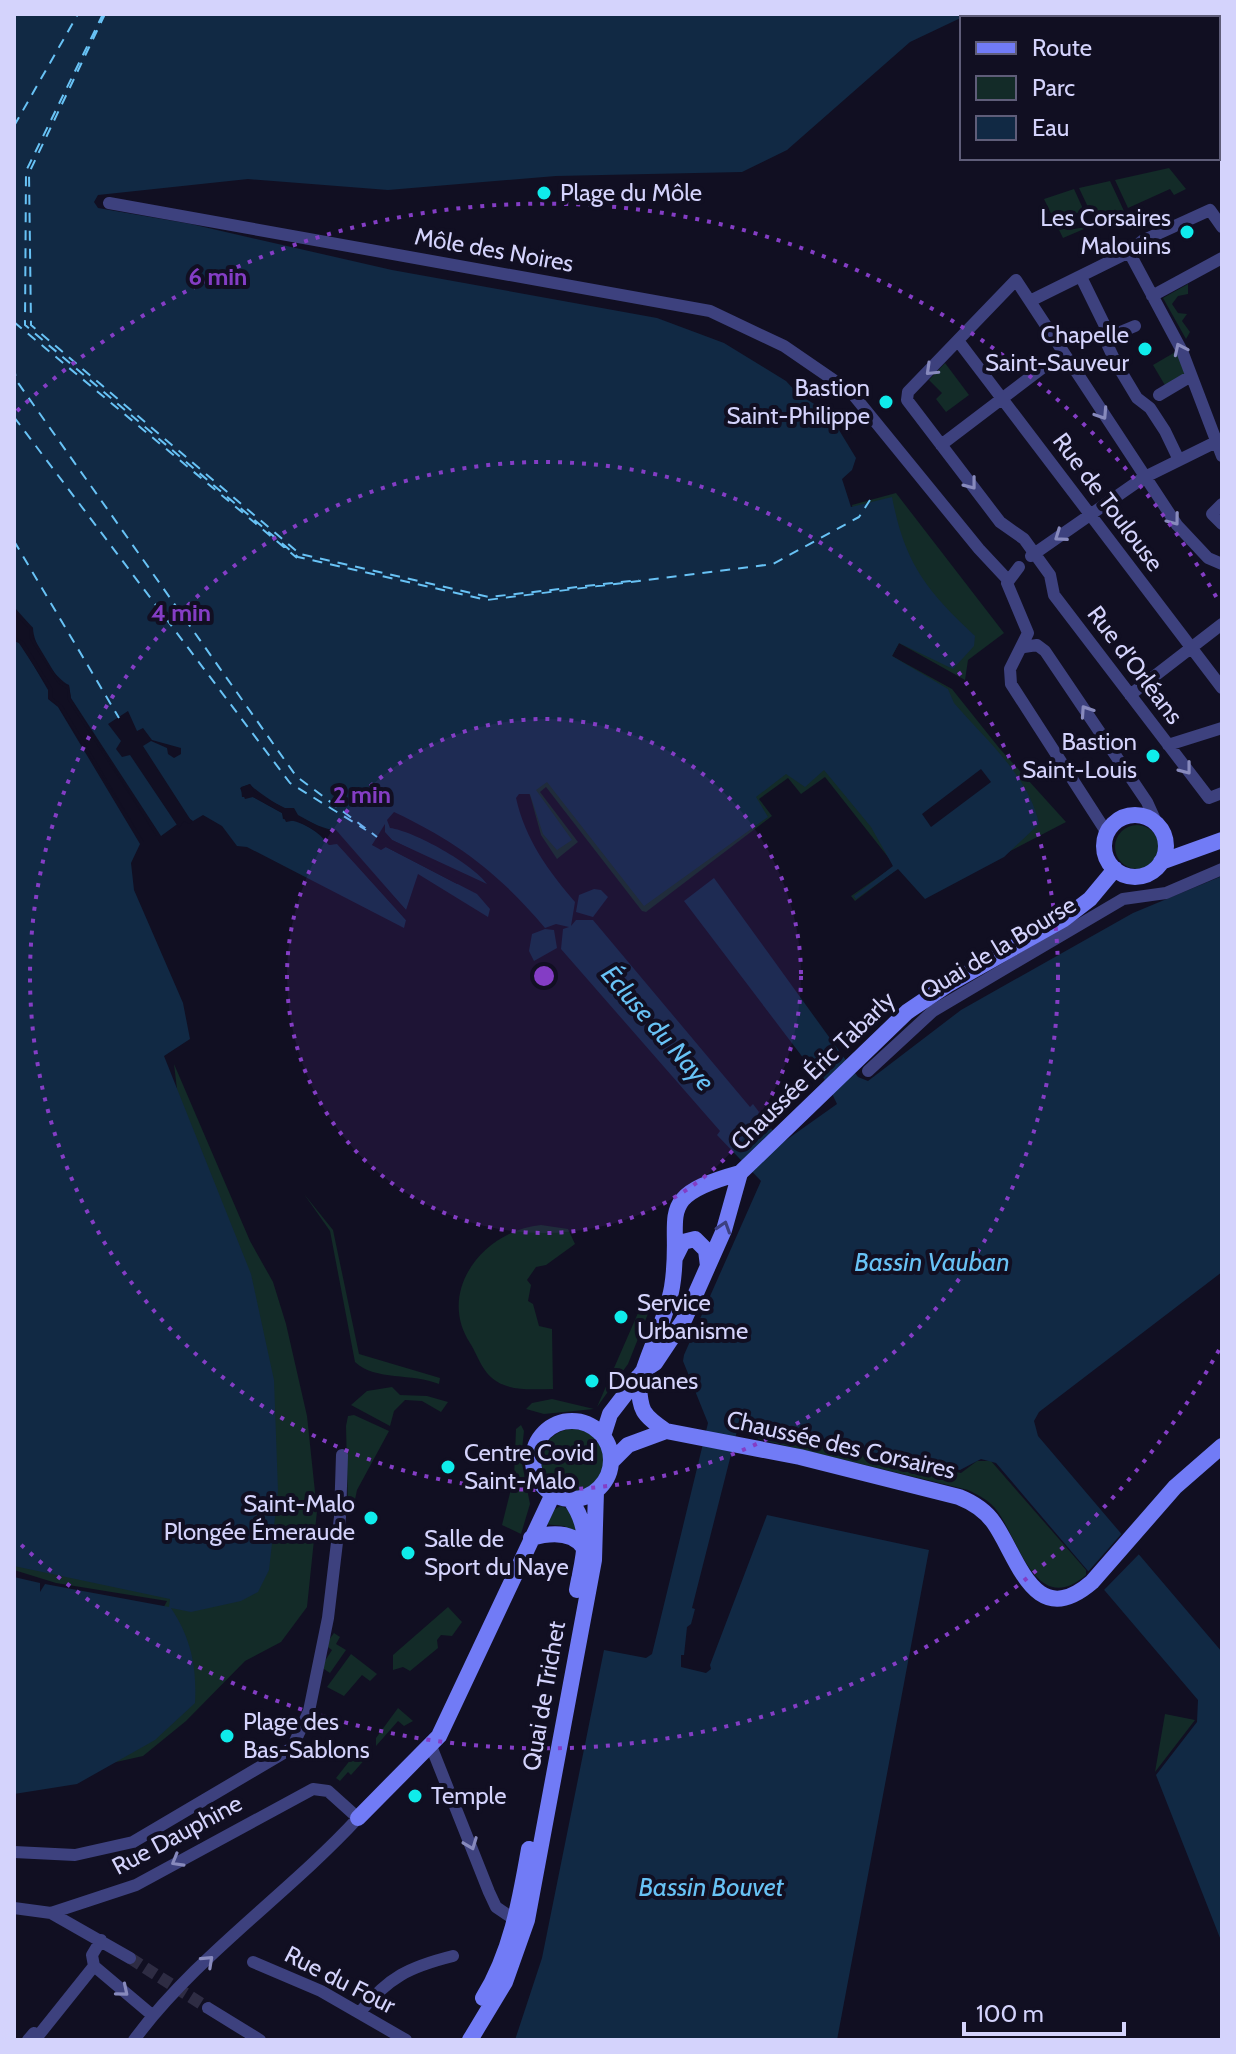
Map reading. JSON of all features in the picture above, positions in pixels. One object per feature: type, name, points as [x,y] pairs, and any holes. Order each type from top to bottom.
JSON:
[{"type":"main road","points":[[1184,855],[1165,841],[1157,824],[1145,817],[1131,815],[1119,820],[1107,833],[1105,852],[1115,869],[1140,876],[1161,862],[1184,855],[1222,840]]},
{"type":"main road","points":[[1161,862],[1165,841]]},
{"type":"main road","name":"Chaussée Éric Tabarly","points":[[641,1374],[668,1305],[674,1260],[673,1224],[677,1209],[696,1187],[733,1179],[861,1066],[925,999],[1064,919],[1090,899],[1115,869]]},
{"type":"main road","name":"Chaussée Éric Tabarly","points":[[605,1439],[610,1414],[674,1337],[724,1230],[733,1179]]},
{"type":"main road","points":[[674,1260],[681,1244],[695,1239],[703,1244],[708,1266]]},
{"type":"main road","points":[[641,1374],[640,1407],[651,1422],[669,1432]]},
{"type":"main road","points":[[605,1439],[611,1462],[607,1478],[596,1491],[570,1499],[553,1494],[537,1477],[533,1454],[544,1433],[564,1421],[587,1423],[610,1414]]},
{"type":"main road","points":[[587,1423],[605,1439],[628,1445]]},
{"type":"main road","points":[[611,1462],[628,1445],[669,1432]]},
{"type":"main road","name":"Chaussée des Corsaires","points":[[669,1432],[735,1444],[959,1497],[980,1508],[995,1524],[1015,1566],[1040,1592],[1068,1596],[1092,1582],[1175,1487],[1222,1446]]},
{"type":"main road","name":"Quai de Trichet","points":[[470,2040],[505,1982],[527,1920],[594,1560],[596,1491]]},
{"type":"main road","points":[[358,1818],[431,1746],[457,1699],[553,1494]]},
{"type":"main road","name":"Quai de Trichet","points":[[458,2040],[492,1984],[515,1920],[584,1548],[583,1518],[570,1499]]},
{"type":"main road","points":[[531,1538],[561,1534],[579,1541],[584,1548]]},
{"type":"street","name":"Môle des Noires","points":[[109,203],[710,311],[784,346],[851,392],[1007,579],[1026,623],[1028,633],[1024,647]]},
{"type":"street","points":[[1030,301],[1129,252],[1142,241],[1210,210],[1222,227]]},
{"type":"street","points":[[1129,252],[1191,376],[1220,440],[1222,456]]},
{"type":"street","points":[[1152,296],[1222,258]]},
{"type":"street","points":[[1081,277],[1107,330],[1106,338],[1125,379],[1152,398],[1178,458]]},
{"type":"street","points":[[1220,440],[1178,458],[1143,478],[1033,556],[1024,539],[1000,522],[941,445],[907,400],[908,392],[1016,280],[1143,478],[1177,525],[1208,558],[1222,564]]},
{"type":"street","points":[[1106,338],[1135,326]]},
{"type":"street","name":"Rue de Toulouse","points":[[959,342],[1222,688]]},
{"type":"street","points":[[941,445],[1062,353]]},
{"type":"street","points":[[1152,398],[1191,376]]},
{"type":"street","points":[[1222,504],[1212,514],[1222,524]]},
{"type":"street","name":"Rue d'Orléans","points":[[1033,556],[1050,575],[1054,595],[1168,745],[1216,796]]},
{"type":"street","points":[[1007,579],[1019,567]]},
{"type":"street","points":[[1130,695],[1222,624]]},
{"type":"street","points":[[1107,833],[1014,691],[1010,669],[1024,647],[1037,645],[1045,651],[1147,802],[1157,824]]},
{"type":"street","points":[[1168,745],[1222,728]]},
{"type":"street","name":"Quai de la Bourse","points":[[861,1066],[959,995],[1123,899],[1166,893],[1222,869]]},
{"type":"street","points":[[14,1852],[75,1855],[133,1842],[292,1748],[309,1711],[328,1618],[340,1517],[342,1455]]},
{"type":"street","points":[[431,1746],[496,1907],[515,1920]]},
{"type":"street","name":"Rue Dauphine","points":[[51,1913],[136,1885],[221,1836],[321,1788],[358,1818]]},
{"type":"street","points":[[134,2040],[152,2015],[323,1856],[358,1818]]},
{"type":"street","points":[[14,1908],[51,1913],[130,1958]]},
{"type":"street","points":[[101,1940],[92,1955],[94,1966],[152,2015]]},
{"type":"street","points":[[360,2012],[387,1981],[421,1965],[453,1956]]},
{"type":"street","name":"Rue du Four","points":[[253,1962],[360,2012],[406,2040]]},
{"type":"street","points":[[36,2039],[94,1966]]},
{"type":"street","points":[[208,2008],[260,2040]]},
{"type":"green space","points":[[1169,168],[1186,189],[1174,195],[1170,189],[1128,208],[1115,180]]},
{"type":"green space","points":[[1110,181],[1124,211],[1096,224],[1079,188]]},
{"type":"green space","points":[[1074,189],[1084,211],[1069,216],[1074,229],[1091,226],[1063,238],[1044,199]]},
{"type":"green space","points":[[1188,284],[1188,294],[1178,296],[1172,304],[1178,313],[1187,314],[1182,321],[1190,332],[1186,339],[1163,298]]},
{"type":"green space","points":[[1177,351],[1187,375],[1166,387],[1153,365]]},
{"type":"green space","points":[[945,363],[969,395],[946,412],[936,399],[942,393],[929,380]]},
{"type":"green space","points":[[896,493],[1004,633],[968,660],[965,680],[899,643],[892,656],[952,689],[1000,749],[1066,822],[926,895],[900,867],[855,901],[851,896],[893,867],[892,862],[825,777],[801,794],[788,778],[759,799],[772,816],[646,912],[642,911],[546,787],[540,792],[578,842],[557,859],[541,835],[530,795],[522,783],[885,655],[852,505]]},
{"type":"green space","points":[[1137,825],[1153,831],[1159,847],[1153,863],[1137,869],[1121,863],[1115,847],[1121,831]]},
{"type":"green space","points":[[174,1064],[250,1241],[273,1282],[286,1324],[307,1416],[317,1511],[307,1607],[281,1642],[245,1661],[186,1721],[143,1756],[76,1771],[167,1601],[56,1583],[14,1570],[14,1461],[180,1114]]},
{"type":"green space","points":[[304,1194],[333,1230],[359,1354],[440,1378],[439,1384],[373,1372],[355,1362],[330,1231]]},
{"type":"green space","points":[[541,1225],[568,1229],[575,1244],[546,1265],[536,1267],[527,1280],[531,1285],[528,1301],[533,1304],[539,1326],[552,1329],[553,1389],[516,1388],[497,1382],[483,1367],[461,1323],[459,1303],[462,1284],[471,1266],[485,1251],[501,1238],[520,1229]]},
{"type":"green space","points":[[645,1297],[653,1301],[628,1364],[597,1407]]},
{"type":"green space","points":[[392,1387],[400,1395],[427,1396],[448,1402],[441,1412],[422,1401],[405,1400],[394,1411],[390,1426],[351,1405],[367,1391]]},
{"type":"green space","points":[[552,1399],[594,1409],[544,1414],[526,1409],[532,1403]]},
{"type":"green space","points":[[354,1415],[389,1431],[357,1490],[353,1509],[348,1508],[346,1426],[348,1416]]},
{"type":"green space","points":[[521,1425],[524,1431],[521,1458],[530,1504],[521,1534],[502,1525],[514,1477],[516,1429]]},
{"type":"green space","points":[[573,1429],[591,1435],[599,1443],[605,1461],[599,1479],[591,1487],[573,1493],[555,1487],[547,1479],[541,1461],[547,1443],[555,1435]]},
{"type":"green space","points":[[760,1432],[961,1473],[977,1461],[991,1461],[1086,1570],[1086,1575],[1068,1586],[1053,1587],[1040,1580],[994,1507],[968,1490],[758,1439]]},
{"type":"green space","points":[[561,1506],[570,1510],[579,1535],[564,1526],[543,1524],[553,1510]]},
{"type":"green space","points":[[448,1607],[462,1622],[452,1636],[441,1635],[437,1640],[438,1648],[410,1671],[403,1667],[393,1670],[393,1655]]},
{"type":"green space","points":[[334,1633],[340,1637],[336,1644],[346,1650],[330,1673],[321,1667],[332,1650],[325,1645]]},
{"type":"green space","points":[[351,1654],[377,1674],[370,1681],[362,1675],[344,1696],[327,1687]]},
{"type":"green space","points":[[398,1708],[413,1721],[404,1726],[398,1721],[376,1746],[376,1738]]},
{"type":"green space","points":[[1165,1714],[1195,1720],[1155,1772]]},
{"type":"green space","points":[[355,1754],[368,1756],[351,1775],[348,1772],[340,1781],[336,1778]]},
{"type":"water","points":[[14,14],[969,14],[910,42],[787,150],[742,172],[556,176],[388,190],[248,179],[98,195],[94,202],[98,208],[191,224],[392,270],[657,318],[724,343],[786,381],[799,395],[828,412],[856,458],[852,470],[842,479],[851,507],[892,497],[904,541],[920,574],[943,604],[975,636],[974,646],[953,669],[899,643],[892,656],[948,689],[954,703],[1004,759],[1026,790],[1039,824],[1004,857],[925,899],[898,869],[856,899],[854,896],[893,866],[871,827],[824,770],[805,787],[786,774],[756,797],[768,817],[644,906],[547,782],[536,790],[572,840],[557,850],[543,834],[530,794],[519,794],[516,798],[525,827],[539,854],[575,902],[571,926],[576,920],[593,920],[750,1107],[753,1104],[782,1143],[837,1104],[821,1075],[807,1063],[684,901],[714,878],[858,1077],[868,1081],[961,1010],[1133,913],[1222,876],[1222,1272],[1039,1412],[1034,1421],[1038,1436],[1222,1652],[1222,1943],[1156,1775],[1197,1722],[1198,1700],[996,1463],[981,1459],[960,1470],[758,1429],[752,1434],[737,1431],[692,1608],[695,1609],[691,1624],[687,1627],[681,1667],[706,1673],[711,1669],[767,1515],[929,1550],[837,2040],[515,2040],[542,1958],[604,1650],[646,1658],[652,1654],[708,1423],[683,1361],[684,1355],[761,1181],[717,1135],[720,1131],[561,949],[563,929],[569,927],[556,924],[545,928],[494,875],[437,835],[394,812],[387,820],[390,828],[413,835],[442,850],[469,867],[487,884],[392,840],[385,833],[372,845],[386,847],[477,894],[490,909],[488,917],[418,874],[406,910],[336,830],[291,812],[250,784],[240,788],[245,799],[253,797],[282,813],[283,819],[309,828],[329,845],[337,843],[406,920],[404,928],[247,847],[237,846],[222,826],[203,815],[193,821],[187,817],[161,836],[71,698],[69,685],[57,676],[45,660],[33,628],[14,606]]},
{"type":"water","points":[[14,641],[21,644],[48,690],[48,699],[58,707],[140,844],[131,863],[134,890],[183,1003],[190,1039],[164,1056],[251,1274],[274,1380],[278,1491],[269,1570],[258,1592],[241,1601],[191,1612],[171,1608],[191,1653],[195,1703],[155,1740],[77,1784],[14,1794],[14,1577],[40,1583],[40,1592],[45,1584],[169,1607],[170,1599],[14,1566]]},
{"type":"water","points":[[594,889],[601,890],[608,897],[593,917],[576,912],[579,895]]},
{"type":"water","points":[[545,929],[554,930],[557,948],[534,961],[529,951],[532,934]]},
{"type":"pier","points":[[14,607],[33,628],[33,637],[60,682],[69,686],[71,699],[157,837],[68,700],[67,689],[58,683],[30,639],[29,629],[14,613]]},
{"type":"pier","points":[[15,637],[24,642],[52,688],[53,698],[62,705],[144,842],[58,706],[49,699],[49,689]]},
{"type":"pier","points":[[128,711],[137,731],[143,728],[152,740],[181,748],[181,754],[174,758],[168,754],[167,748],[151,741],[143,746],[192,822],[189,824],[184,821],[179,828],[130,755],[122,757],[116,749],[121,741],[108,724]]},
{"type":"pier","points":[[981,769],[991,782],[931,827],[922,814]]},
{"type":"pier","points":[[250,784],[255,793],[285,808],[294,808],[298,815],[327,831],[338,832],[340,839],[406,910],[406,920],[337,844],[329,845],[324,836],[296,820],[286,822],[282,813],[253,797],[242,797],[241,787]]},
{"type":"pier","points":[[385,824],[385,832],[392,840],[462,875],[460,879],[390,844],[382,836],[378,844],[387,843],[459,880],[457,884],[386,847],[381,850],[372,845]]},
{"type":"pier","points":[[1124,1531],[1142,1551],[1103,1591],[1086,1574]]},
{"type":"ferry route","points":[[14,126],[78,14]]},
{"type":"ferry route","points":[[103,14],[26,171],[25,325],[298,557],[487,600],[773,564],[859,517],[870,500]]},
{"type":"ferry route","points":[[105,14],[29,173],[31,325],[300,554],[489,597],[639,580]]},
{"type":"ferry route","points":[[14,322],[297,558]]},
{"type":"ferry route","points":[[14,366],[16,380],[296,776],[377,837]]},
{"type":"ferry route","points":[[14,417],[290,783],[366,830]]},
{"type":"ferry route","points":[[14,541],[119,718]]},
{"type":"tunnel","points":[[130,1958],[208,2008]]},
{"type":"place","name":"Plage du Môle","points":[[544,193]]},
{"type":"place","name":"Les Corsaires Malouins","points":[[1187,232]]},
{"type":"place","name":"Chapelle Saint-Sauveur","points":[[1145,349]]},
{"type":"place","name":"Bastion Saint-Philippe","points":[[886,402]]},
{"type":"place","name":"Bastion Saint-Louis","points":[[1153,756]]},
{"type":"place","name":"Service Urbanisme","points":[[621,1317]]},
{"type":"place","name":"Douanes","points":[[592,1381]]},
{"type":"place","name":"Centre Covid Saint-Malo","points":[[448,1467]]},
{"type":"place","name":"Saint-Malo Plongée Émeraude","points":[[371,1518]]},
{"type":"place","name":"Salle de Sport du Naye","points":[[408,1553]]},
{"type":"place","name":"Plage des Bas-Sablons","points":[[227,1736]]},
{"type":"place","name":"Temple","points":[[415,1796]]},
{"type":"water label","name":"Écluse du Naye","points":[[658,1028]]},
{"type":"water label","name":"Bassin Vauban","points":[[932,1262]]},
{"type":"water label","name":"Bassin Bouvet","points":[[711,1887]]}]
